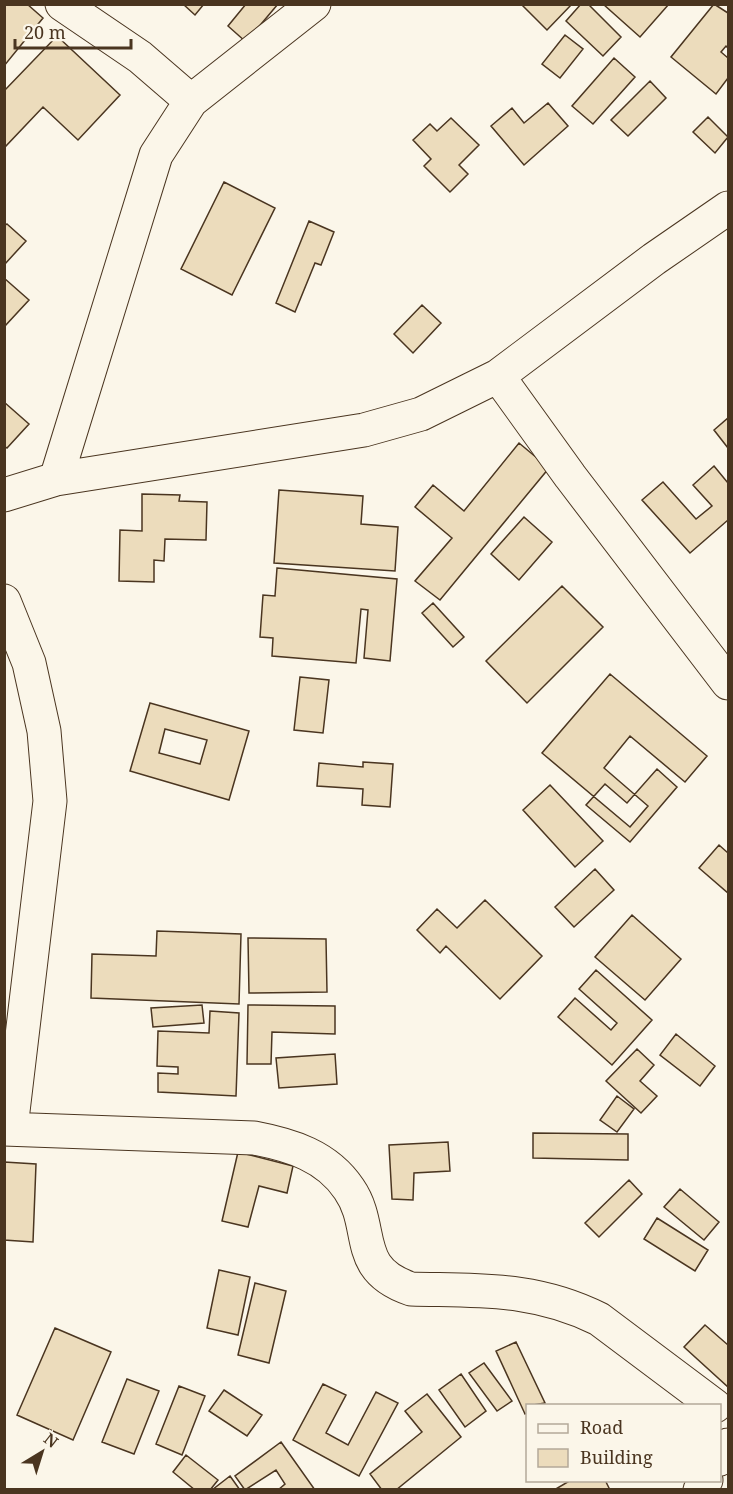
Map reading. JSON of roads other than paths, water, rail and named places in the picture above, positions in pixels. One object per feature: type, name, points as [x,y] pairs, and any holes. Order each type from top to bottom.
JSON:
[{"type":"street","points":[[62,4],[140,57],[191,101]]},
{"type":"street","points":[[56,479],[156,155],[191,101],[314,4]]},
{"type":"street","points":[[4,495],[56,479],[364,430],[421,414],[498,376],[654,259],[729,208]]},
{"type":"street","points":[[498,376],[570,476],[729,683]]},
{"type":"street","points":[[4,601],[29,663],[44,731],[50,801],[8,1128],[254,1138],[286,1144],[308,1152],[327,1165],[349,1188],[359,1209],[368,1251],[380,1271],[395,1283],[411,1289],[525,1293],[582,1310],[599,1319],[712,1404]]}]
